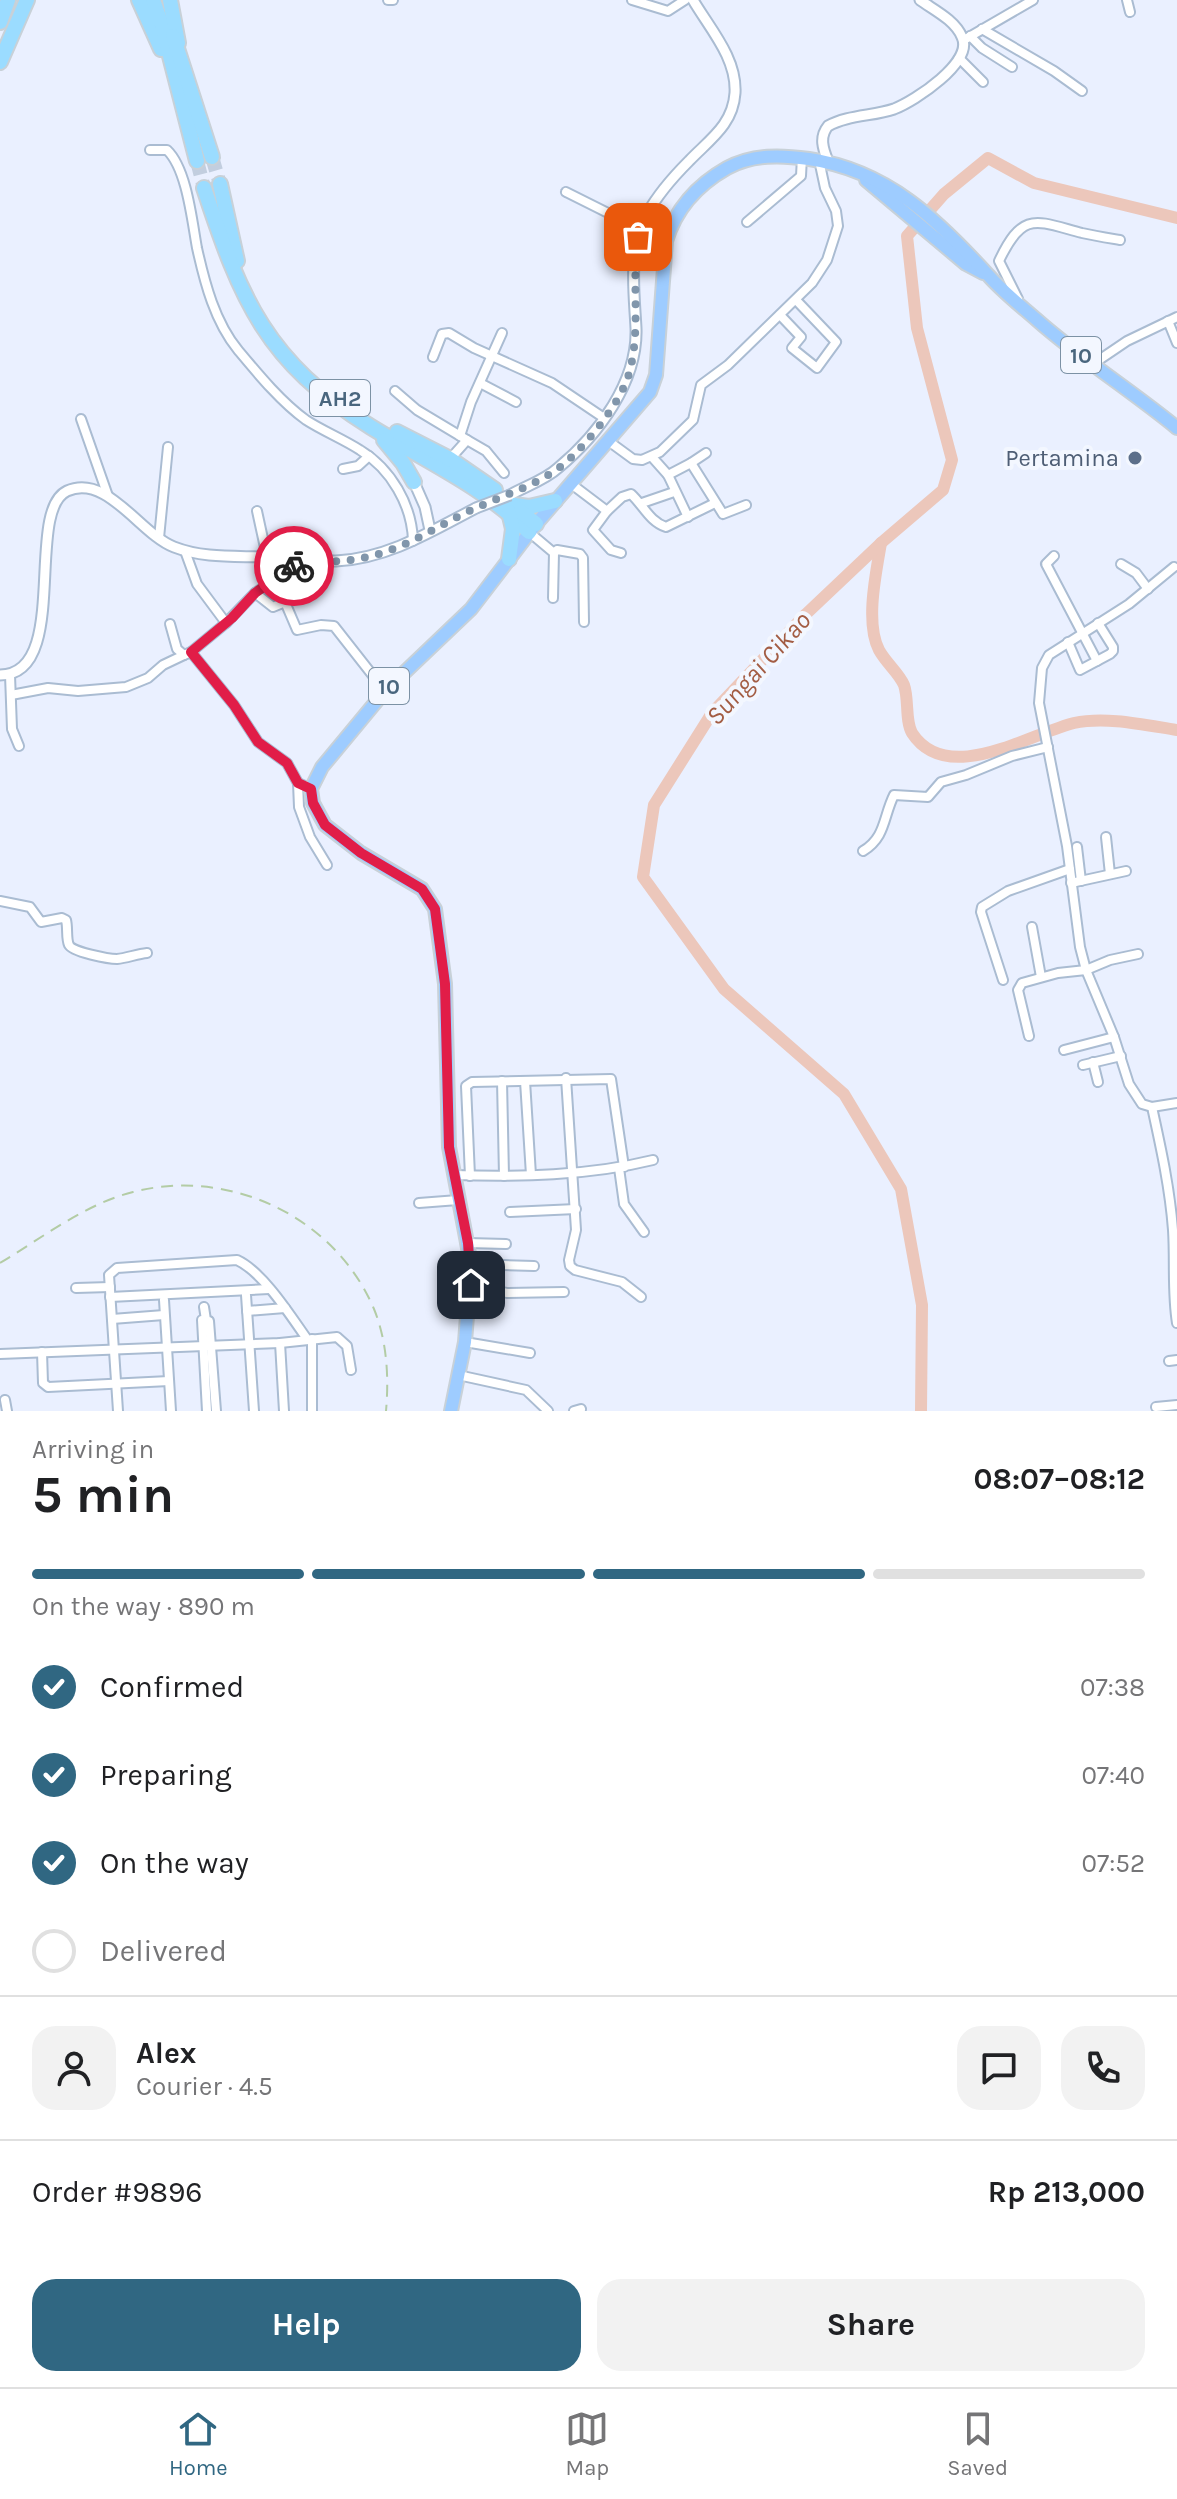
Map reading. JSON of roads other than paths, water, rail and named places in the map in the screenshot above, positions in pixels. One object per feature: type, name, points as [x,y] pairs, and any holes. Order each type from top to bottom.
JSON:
[{"type":"highway","points":[[0,22],[8,0]]},
{"type":"highway","points":[[0,62],[27,0]]},
{"type":"highway","points":[[139,0],[204,159],[170,0]]},
{"type":"highway","points":[[153,0],[178,90]]},
{"type":"highway","points":[[161,0],[180,54]]},
{"type":"highway","name":"10","points":[[311,789],[322,767],[385,691],[462,619],[532,528],[643,401],[654,383],[663,260],[671,225],[694,192],[734,164],[764,156],[816,157],[858,172],[905,203],[947,239],[971,254],[989,277],[1049,330],[1177,428]]},
{"type":"highway","name":"AH2","points":[[220,184],[235,256],[247,288],[282,348],[315,380],[340,398],[445,463],[486,482],[532,528]]},
{"type":"highway","points":[[204,188],[234,272],[268,338],[312,386],[370,427],[390,446],[414,482]]},
{"type":"highway","points":[[370,427],[445,463]]},
{"type":"highway","points":[[414,482],[416,470],[422,463],[445,463]]},
{"type":"highway","points":[[509,559],[513,529],[511,504],[529,507],[555,501]]},
{"type":"highway","points":[[311,789],[313,803],[325,825],[366,855],[422,889],[435,909],[445,984],[449,1147],[471,1264],[465,1342],[451,1411]]},
{"type":"street","points":[[632,0],[656,4],[668,11],[685,0]]},
{"type":"street","points":[[693,0],[699,0]]},
{"type":"street","points":[[19,746],[12,729],[11,695],[5,675],[28,659],[41,626],[50,523],[57,498],[64,492],[83,487],[108,496],[159,538],[185,551],[224,557],[340,561],[367,558],[413,541],[476,508],[511,504],[557,470],[604,418],[623,388],[632,358],[636,331],[633,281],[640,229],[648,211],[664,189],[727,123],[733,105],[735,85],[730,62],[693,0]]},
{"type":"street","points":[[920,0],[967,38],[1012,67]]},
{"type":"street","points":[[747,222],[801,176],[816,157],[828,126],[907,103],[948,73],[959,58],[967,38],[1033,0]]},
{"type":"street","points":[[1127,0],[1130,12]]},
{"type":"street","points":[[982,29],[1082,91]]},
{"type":"street","points":[[959,58],[983,82]]},
{"type":"street","points":[[150,150],[167,150],[173,156],[184,184],[207,284],[225,334],[300,415],[369,456],[404,499],[413,525],[413,541]]},
{"type":"street","points":[[607,440],[633,459],[652,457],[693,420],[701,385],[728,365],[796,300],[823,268],[837,232],[836,211],[816,157]]},
{"type":"street","points":[[566,192],[640,229]]},
{"type":"street","points":[[1020,303],[999,261],[1011,239],[1025,225],[1047,222],[1084,234],[1120,240]]},
{"type":"street","points":[[780,315],[801,337],[792,348],[818,368],[836,342],[796,300]]},
{"type":"street","points":[[1093,364],[1127,341],[1172,319],[1177,343]]},
{"type":"street","points":[[433,357],[442,334],[447,332],[552,383],[604,418]]},
{"type":"street","points":[[445,463],[463,438],[480,383],[502,333]]},
{"type":"street","points":[[480,383],[516,402]]},
{"type":"street","points":[[395,391],[417,410],[486,451],[504,473]]},
{"type":"street","points":[[81,419],[108,496]]},
{"type":"street","points":[[159,538],[168,447]]},
{"type":"street","points":[[668,475],[706,453]]},
{"type":"street","points":[[343,469],[358,466],[369,456]]},
{"type":"street","points":[[652,457],[668,475],[688,517]]},
{"type":"street","points":[[691,463],[723,514],[746,505]]},
{"type":"street","points":[[414,482],[425,507],[430,530]]},
{"type":"street","points":[[570,483],[607,511]]},
{"type":"street","points":[[642,503],[674,492]]},
{"type":"street","points":[[621,553],[611,550],[593,530],[607,511],[627,494],[642,503],[654,521],[662,526],[672,525],[715,503]]},
{"type":"street","points":[[257,511],[267,557]]},
{"type":"street","points":[[532,528],[554,553],[553,598]]},
{"type":"street","points":[[554,553],[557,550],[580,554],[583,558],[584,622]]},
{"type":"street","points":[[185,551],[197,584],[226,623]]},
{"type":"street","points":[[1054,556],[1046,564],[1097,661]]},
{"type":"street","points":[[11,695],[48,688],[78,691],[126,687],[148,678],[163,665],[188,653],[226,623],[255,593],[303,560]]},
{"type":"street","points":[[1121,564],[1136,573],[1148,589]]},
{"type":"street","points":[[1176,567],[1049,655],[1042,668],[1039,690],[1086,970],[1133,1090],[1142,1104],[1152,1107],[1177,1103]]},
{"type":"street","points":[[255,593],[273,607],[285,602],[297,630],[334,626],[385,691]]},
{"type":"street","points":[[1068,642],[1080,670],[1113,651],[1098,623]]},
{"type":"street","points":[[170,624],[177,649],[188,653],[234,705],[258,742],[287,763],[298,783],[299,807],[310,837],[327,865]]},
{"type":"street","points":[[863,851],[881,835],[894,795],[928,797],[941,782],[1047,744]]},
{"type":"street","points":[[298,783],[311,789]]},
{"type":"street","points":[[1106,837],[1110,874]]},
{"type":"street","points":[[1077,847],[1081,881]]},
{"type":"street","points":[[1003,980],[982,907],[1008,891],[1070,869]]},
{"type":"street","points":[[1071,883],[1126,871]]},
{"type":"street","points":[[0,901],[30,907],[41,922],[66,920],[68,945],[73,949],[106,959],[147,953]]},
{"type":"street","points":[[1032,927],[1041,977]]},
{"type":"street","points":[[1029,1036],[1018,990],[1022,983],[1086,970],[1110,960],[1138,954]]},
{"type":"street","points":[[1064,1050],[1114,1037]]},
{"type":"street","points":[[1083,1065],[1121,1056]]},
{"type":"street","points":[[1093,1062],[1098,1082]]},
{"type":"street","points":[[566,1078],[576,1209],[570,1266],[622,1282],[641,1297]]},
{"type":"street","points":[[470,1176],[466,1086],[472,1082],[611,1079],[624,1204],[644,1232]]},
{"type":"street","points":[[502,1081],[504,1176]]},
{"type":"street","points":[[525,1081],[531,1175]]},
{"type":"street","points":[[1152,1107],[1174,1207],[1174,1302],[1177,1323]]},
{"type":"street","points":[[453,1175],[573,1173],[653,1160]]},
{"type":"street","points":[[419,1203],[458,1200]]},
{"type":"street","points":[[510,1212],[576,1209]]},
{"type":"street","points":[[468,1243],[506,1244]]},
{"type":"street","points":[[118,1411],[109,1275],[117,1268],[237,1260],[269,1289],[309,1339],[312,1411]]},
{"type":"street","points":[[471,1264],[534,1266]]},
{"type":"street","points":[[471,1285],[507,1293],[564,1292]]},
{"type":"street","points":[[76,1288],[110,1287]]},
{"type":"street","points":[[110,1297],[269,1289]]},
{"type":"street","points":[[246,1295],[254,1411]]},
{"type":"street","points":[[164,1300],[171,1411]]},
{"type":"street","points":[[204,1307],[210,1392],[207,1411]]},
{"type":"street","points":[[247,1311],[285,1308]]},
{"type":"street","points":[[112,1319],[164,1315]]},
{"type":"street","points":[[0,1354],[280,1343],[337,1337],[350,1352],[351,1370]]},
{"type":"street","points":[[465,1342],[530,1353]]},
{"type":"street","points":[[280,1343],[284,1411]]},
{"type":"street","points":[[42,1352],[43,1383],[48,1387],[169,1381]]},
{"type":"street","points":[[458,1375],[526,1390],[548,1411]]},
{"type":"street","points":[[210,1392],[216,1411]]},
{"type":"street","points":[[5,1400],[7,1411]]},
{"type":"street","points":[[1156,1407],[1177,1405]]},
{"type":"waterway","name":"Sungai Cikao","points":[[921,1411],[922,1305],[901,1189],[844,1094],[724,989],[643,877],[654,805],[712,713],[806,614],[943,490],[952,460],[917,328],[907,236],[944,194],[988,158],[1034,183],[1177,218]]},
{"type":"waterway","points":[[881,543],[872,612],[875,639],[882,655],[904,685],[912,733],[927,749],[946,756],[967,756],[1012,745],[1074,723],[1099,720],[1177,730]]},
{"type":"tunnel","points":[[212,157],[220,184]]},
{"type":"tunnel","points":[[197,161],[204,188]]},
{"type":"railway","points":[[0,1263],[81,1213],[115,1197],[170,1186],[206,1187],[242,1194],[275,1207],[306,1225],[334,1248],[356,1277],[374,1309],[382,1334],[387,1372],[386,1411]]},
{"type":"place","name":"Pertamina","points":[[1135,458]]}]
